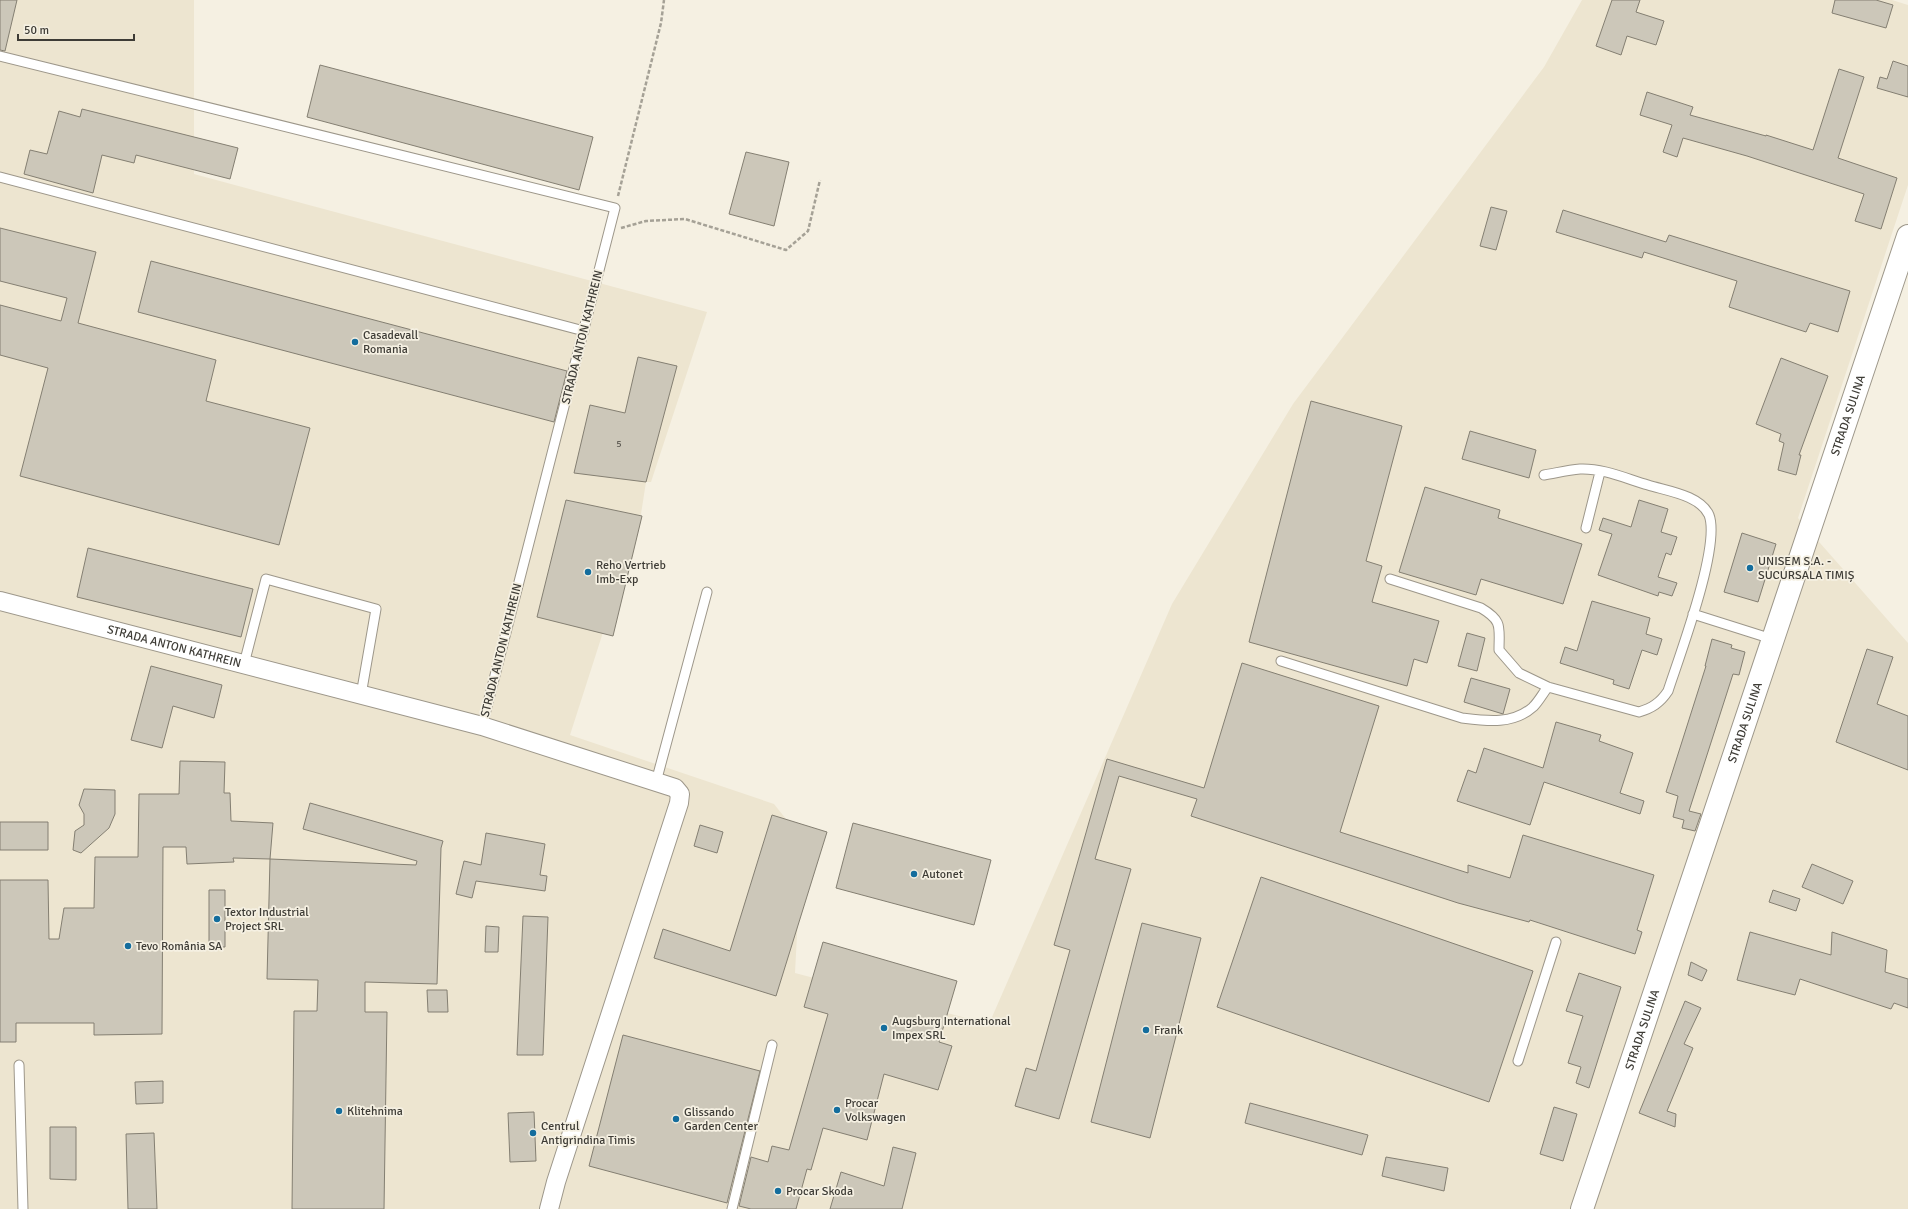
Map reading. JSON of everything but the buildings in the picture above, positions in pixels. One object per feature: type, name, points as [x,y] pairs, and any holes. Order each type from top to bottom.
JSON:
[{"type":"street","name":"STRADA SULINA","points":[[1582,1209],[1908,236]]},
{"type":"street","name":"STRADA ANTON KATHREIN","points":[[0,601],[482,726]]},
{"type":"street","points":[[482,726],[675,788],[680,794],[680,803],[556,1182],[549,1209]]},
{"type":"lane","points":[[0,56],[615,208]]},
{"type":"lane","points":[[0,177],[584,330]]},
{"type":"lane","name":"STRADA ANTON KATHREIN","points":[[482,726],[615,208]]},
{"type":"lane","points":[[1390,579],[1481,608],[1491,614],[1498,623],[1499,650],[1506,661],[1518,673],[1548,687],[1638,712],[1651,709],[1661,701],[1668,691],[1693,614],[1712,534],[1708,514],[1694,498],[1600,472],[1581,469],[1544,475]]},
{"type":"lane","points":[[1586,528],[1600,472]]},
{"type":"lane","points":[[244,664],[266,579],[376,609],[361,695]]},
{"type":"lane","points":[[656,782],[707,592]]},
{"type":"lane","points":[[1693,614],[1772,639]]},
{"type":"lane","points":[[1281,661],[1462,718],[1483,721],[1503,721],[1516,716],[1533,707],[1548,687]]},
{"type":"lane","points":[[1518,1060],[1556,942]]},
{"type":"lane","points":[[732,1209],[772,1045]]},
{"type":"lane","points":[[19,1065],[23,1209]]},
{"type":"path","points":[[615,208],[661,23],[664,0]]},
{"type":"path","points":[[609,232],[646,221],[685,220],[786,250],[808,230],[820,180]]},
{"type":"shaded area","points":[[0,0],[194,0],[194,174],[707,312],[651,482],[646,482],[641,514],[570,735],[774,804],[802,839],[795,973],[989,1024],[1172,604],[1293,404],[1544,67],[1582,0],[1892,0],[1908,5],[1908,185],[1798,518],[1908,643],[1908,1209],[0,1209]]},
{"type":"place","name":"Casadevall Romania","points":[[355,342]]},
{"type":"place","name":"UNISEM S.A. - SUCURSALA TIMIȘ","points":[[1750,568]]},
{"type":"place","name":"Reho Vertrieb Imb-Exp","points":[[588,572]]},
{"type":"place","name":"Autonet","points":[[914,874]]},
{"type":"place","name":"Textor Industrial Project SRL","points":[[217,919]]},
{"type":"place","name":"Tevo România SA","points":[[128,946]]},
{"type":"place","name":"Augsburg International Impex SRL","points":[[884,1028]]},
{"type":"place","name":"Frank","points":[[1146,1030]]},
{"type":"place","name":"Procar Volkswagen","points":[[837,1110]]},
{"type":"place","name":"Klitehnima","points":[[339,1111]]},
{"type":"place","name":"Glissando Garden Center","points":[[676,1119]]},
{"type":"place","name":"Centrul Antigrindina Timis","points":[[533,1133]]},
{"type":"place","name":"Procar Skoda","points":[[778,1191]]}]
